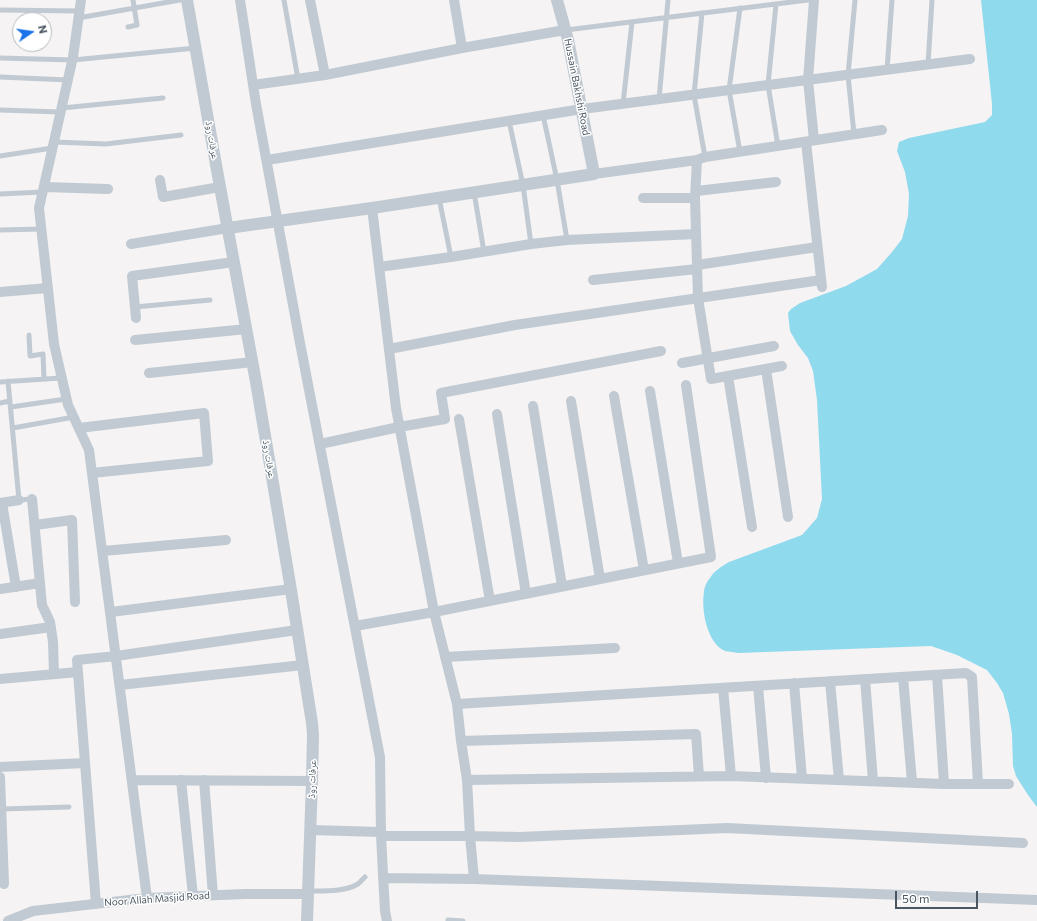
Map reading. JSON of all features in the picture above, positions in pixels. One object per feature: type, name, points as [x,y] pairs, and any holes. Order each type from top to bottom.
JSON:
[{"type":"street","points":[[81,0],[68,80],[39,208],[54,344],[66,399],[89,450],[147,898]]},
{"type":"street","name":"عرفات روڈ","points":[[187,0],[253,362],[312,723],[312,781],[307,921]]},
{"type":"street","points":[[240,0],[266,160],[380,757],[381,834],[385,911],[387,921]]},
{"type":"street","points":[[310,0],[325,75]]},
{"type":"street","points":[[454,0],[462,48]]},
{"type":"street","name":"Hussain Bakhshi Road","points":[[557,0],[568,40],[594,174]]},
{"type":"street","points":[[388,348],[515,325],[698,298],[822,284],[817,247],[810,141],[808,80],[814,0]]},
{"type":"street","points":[[253,85],[325,75],[462,48],[565,30]]},
{"type":"street","points":[[266,160],[582,109],[970,59]]},
{"type":"street","points":[[131,244],[228,228],[701,159],[882,130]]},
{"type":"street","points":[[701,159],[696,195],[698,298],[711,379],[782,366]]},
{"type":"street","points":[[160,180],[163,196],[220,187]]},
{"type":"street","points":[[643,198],[696,195],[776,182]]},
{"type":"street","points":[[43,190],[108,189]]},
{"type":"street","points":[[372,208],[388,348],[399,427],[434,612],[457,704],[467,780],[474,879]]},
{"type":"street","points":[[379,267],[567,240],[696,234]]},
{"type":"street","points":[[594,280],[697,267],[817,247]]},
{"type":"street","points":[[136,318],[132,276],[234,262]]},
{"type":"street","points":[[0,292],[48,288]]},
{"type":"street","points":[[135,340],[246,329]]},
{"type":"street","points":[[682,363],[774,346]]},
{"type":"street","points":[[320,444],[445,419],[441,393],[661,351]]},
{"type":"street","points":[[149,373],[253,362]]},
{"type":"street","points":[[766,369],[788,517]]},
{"type":"street","points":[[728,376],[752,527]]},
{"type":"street","points":[[355,626],[434,612],[711,557],[686,385]]},
{"type":"street","points":[[650,391],[678,564]]},
{"type":"street","points":[[614,396],[644,570]]},
{"type":"street","points":[[571,401],[600,579]]},
{"type":"street","points":[[533,406],[562,586]]},
{"type":"street","points":[[79,428],[204,413],[208,461],[92,473]]},
{"type":"street","points":[[497,414],[526,594]]},
{"type":"street","points":[[460,419],[490,601]]},
{"type":"street","points":[[32,499],[42,605],[51,627],[54,674]]},
{"type":"street","points":[[16,587],[1,503],[20,500]]},
{"type":"street","points":[[35,525],[72,520],[75,602]]},
{"type":"street","points":[[103,551],[226,540]]},
{"type":"street","points":[[0,589],[40,583]]},
{"type":"street","points":[[111,612],[291,589]]},
{"type":"street","points":[[0,634],[51,627]]},
{"type":"street","points":[[96,904],[77,660],[116,656],[297,630]]},
{"type":"street","points":[[445,657],[615,648]]},
{"type":"street","points":[[120,685],[303,665]]},
{"type":"street","points":[[0,679],[78,672]]},
{"type":"street","points":[[457,704],[966,674],[972,677],[978,784]]},
{"type":"street","points":[[937,675],[944,784]]},
{"type":"street","points":[[903,677],[912,782]]},
{"type":"street","points":[[865,679],[873,781]]},
{"type":"street","points":[[830,681],[839,780]]},
{"type":"street","points":[[794,683],[802,778]]},
{"type":"street","points":[[758,686],[766,778]]},
{"type":"street","points":[[723,688],[732,776]]},
{"type":"street","points":[[461,741],[696,734],[699,776]]},
{"type":"street","points":[[0,767],[85,763]]},
{"type":"street","points":[[0,776],[4,884]]},
{"type":"street","points":[[467,780],[732,776],[944,784],[1009,784]]},
{"type":"street","points":[[132,780],[312,781]]},
{"type":"street","points":[[181,780],[193,896]]},
{"type":"street","points":[[204,780],[213,895]]},
{"type":"street","points":[[310,830],[381,834],[520,837],[727,828],[1023,843]]},
{"type":"street","points":[[383,878],[474,879],[1037,900]]},
{"type":"street","name":"Noor Allah Masjid Road","points":[[8,921],[33,911],[147,898],[308,893]]},
{"type":"lane","points":[[128,27],[137,25],[133,0]]},
{"type":"lane","points":[[0,10],[79,14],[134,8],[180,0]]},
{"type":"lane","points":[[284,0],[298,79]]},
{"type":"lane","points":[[659,99],[668,0]]},
{"type":"lane","points":[[565,30],[808,0]]},
{"type":"lane","points":[[854,134],[848,75],[855,0]]},
{"type":"lane","points":[[887,70],[892,0]]},
{"type":"lane","points":[[928,64],[932,0]]},
{"type":"lane","points":[[776,4],[768,85],[778,146]]},
{"type":"lane","points":[[740,8],[729,90],[740,152]]},
{"type":"lane","points":[[701,159],[694,95],[702,13]]},
{"type":"lane","points":[[623,104],[632,22]]},
{"type":"lane","points":[[0,58],[72,60],[196,48]]},
{"type":"lane","points":[[0,77],[68,80]]},
{"type":"lane","points":[[0,110],[61,110],[163,98]]},
{"type":"lane","points":[[544,115],[567,240]]},
{"type":"lane","points":[[509,121],[523,185],[531,244]]},
{"type":"lane","points":[[0,156],[53,145],[106,144],[181,135]]},
{"type":"lane","points":[[0,194],[43,190]]},
{"type":"lane","points":[[474,192],[484,252]]},
{"type":"lane","points":[[439,198],[451,257]]},
{"type":"lane","points":[[0,230],[41,229]]},
{"type":"lane","points":[[135,307],[210,300]]},
{"type":"lane","points":[[29,335],[30,356],[43,354],[44,379]]},
{"type":"lane","points":[[0,382],[62,378]]},
{"type":"lane","points":[[8,381],[20,500],[32,499]]},
{"type":"lane","points":[[11,407],[66,399]]},
{"type":"lane","points":[[0,403],[10,401]]},
{"type":"lane","points":[[13,428],[74,417]]},
{"type":"lane","points":[[1,809],[69,807]]},
{"type":"lane","points":[[308,893],[348,888],[357,884],[365,877]]},
{"type":"lane","points":[[448,920],[463,921]]},
{"type":"water","points":[[981,0],[1037,0],[1037,807],[1016,776],[1013,766],[1012,734],[1009,714],[1003,693],[987,670],[957,655],[931,646],[738,653],[725,651],[719,647],[710,634],[703,608],[705,587],[712,575],[718,569],[729,562],[802,535],[817,518],[822,499],[817,400],[813,371],[808,358],[790,331],[788,313],[800,303],[846,286],[877,269],[902,239],[908,216],[909,194],[905,172],[897,151],[899,142],[909,138],[985,122],[992,115]]}]
